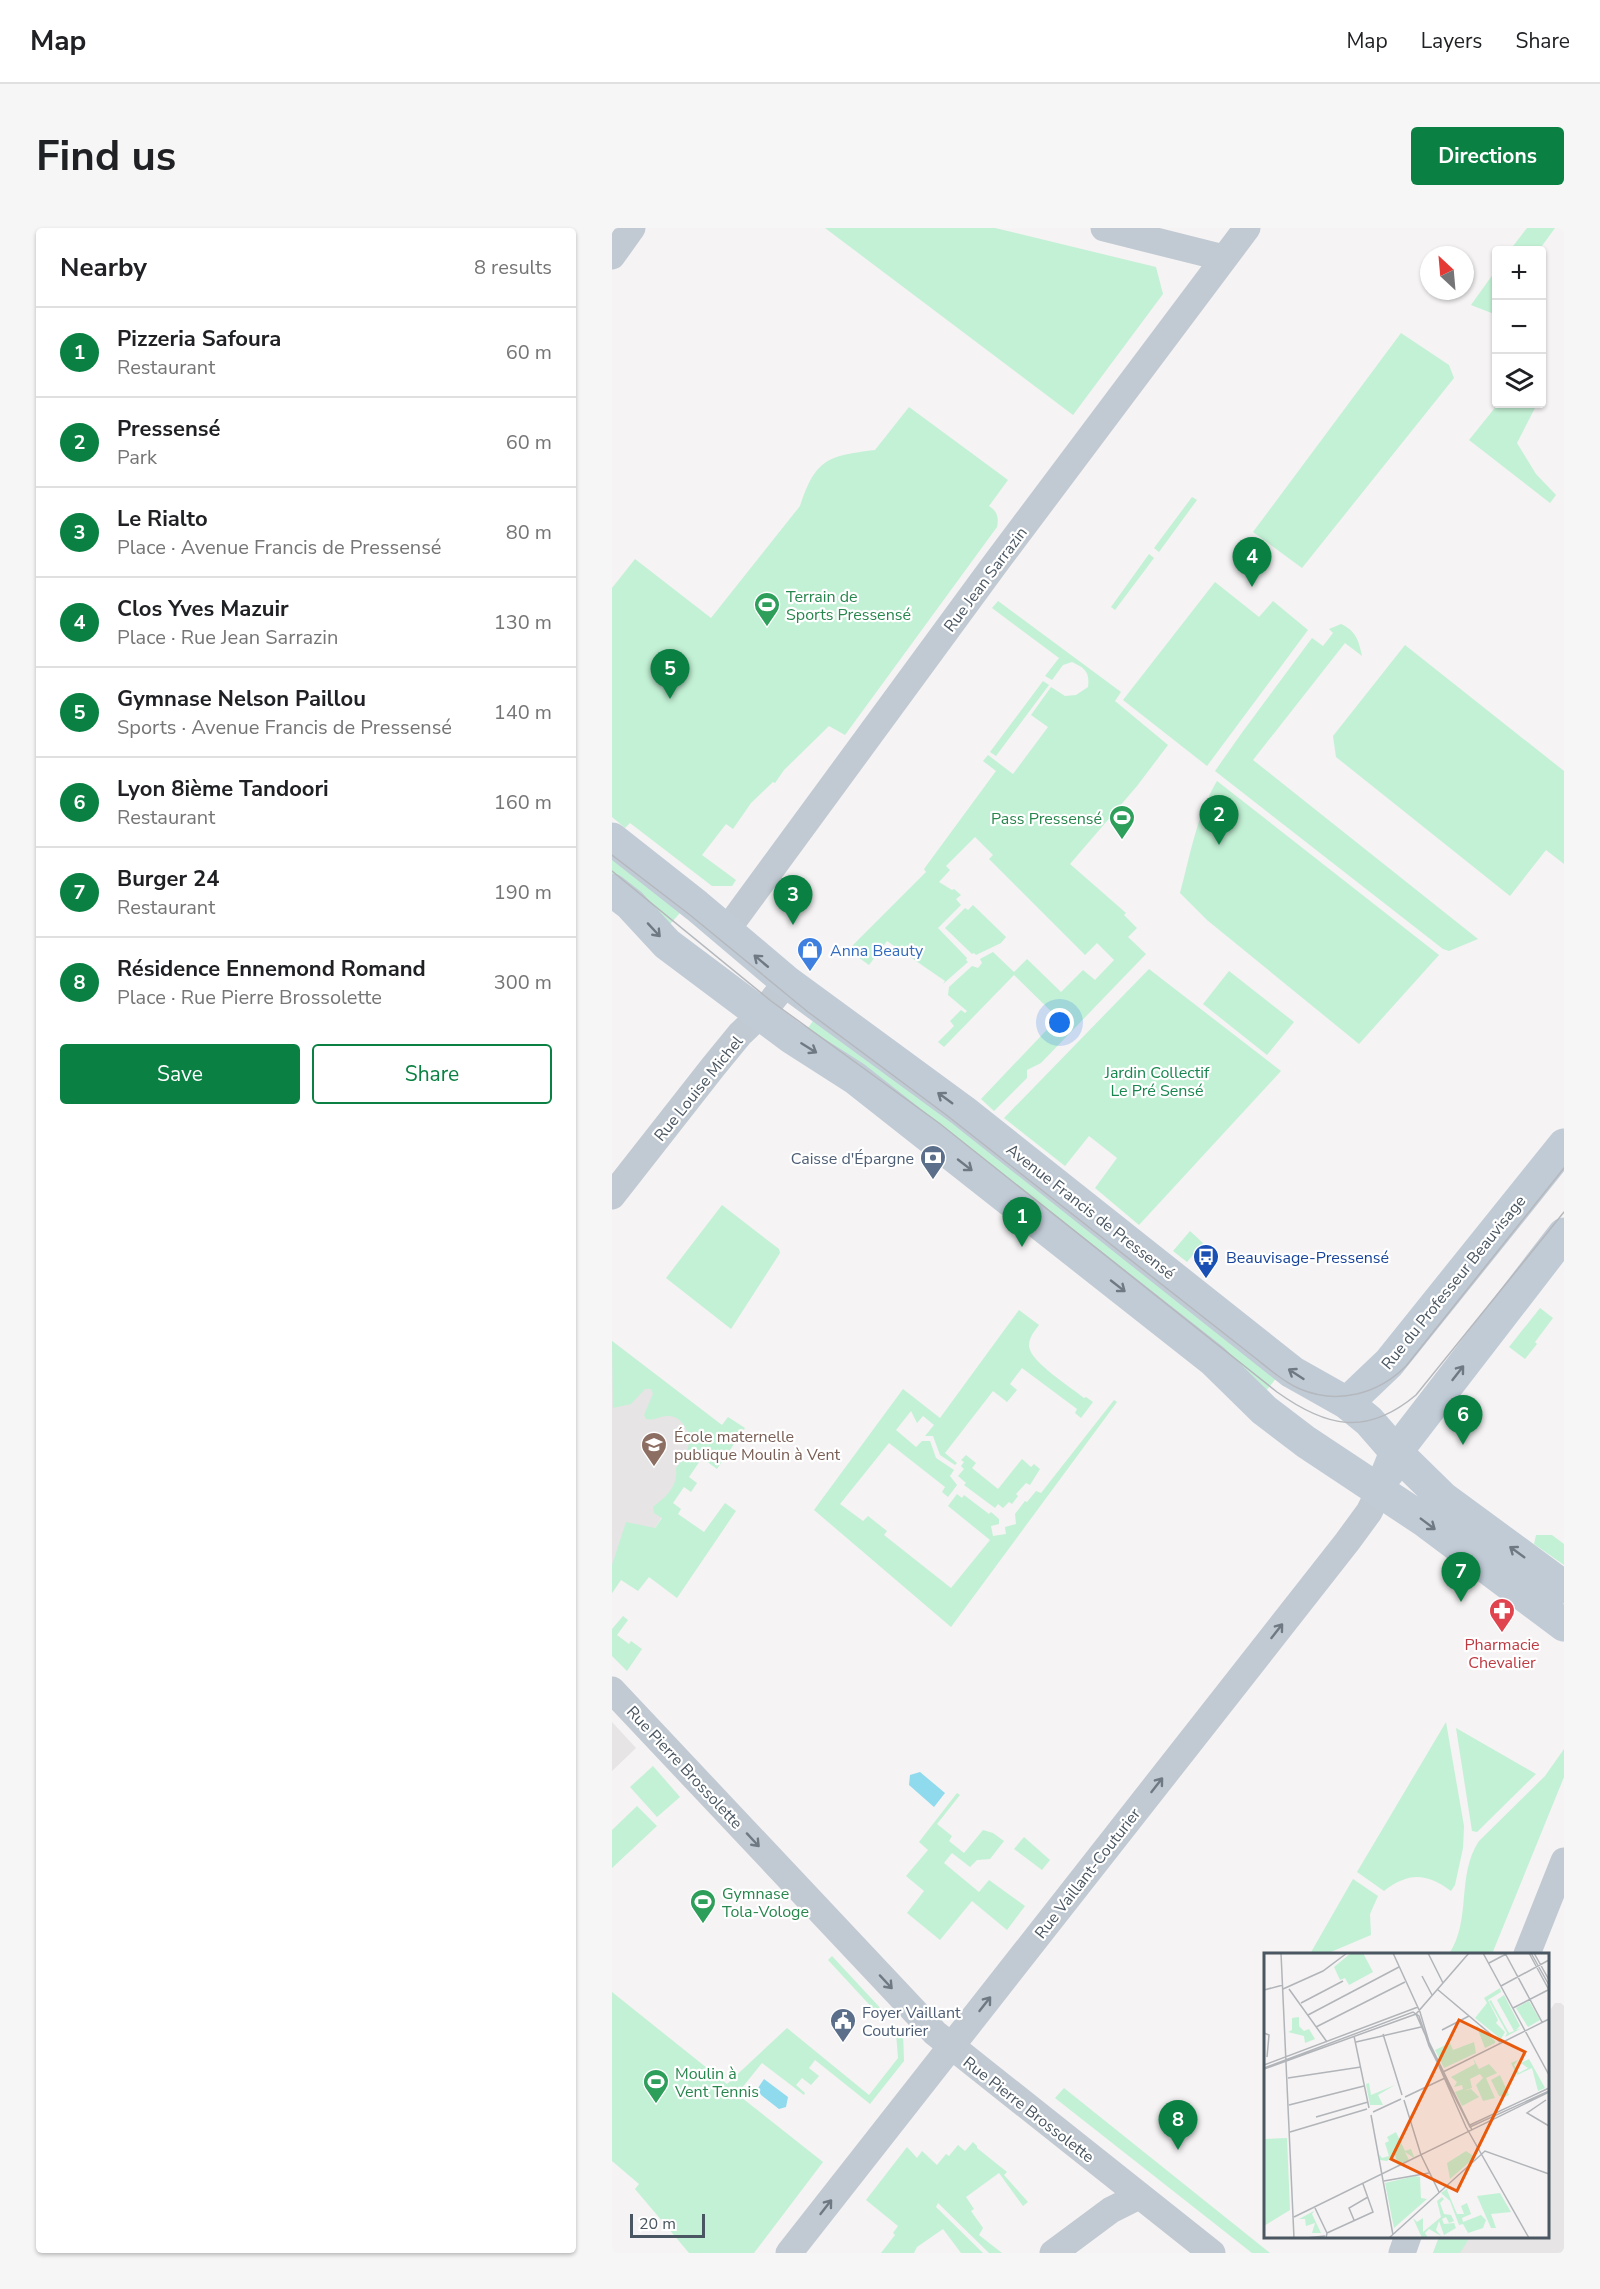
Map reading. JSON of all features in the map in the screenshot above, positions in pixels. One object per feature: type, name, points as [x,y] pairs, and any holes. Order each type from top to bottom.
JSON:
[{"type":"street","points":[[612,256],[632,228]]},
{"type":"street","points":[[1104,228],[1224,258]]},
{"type":"street","name":"Rue Jean Sarrazin","points":[[726,931],[988,573],[1247,228]]},
{"type":"street","name":"Avenue Francis de Pressensé","points":[[612,839],[787,982],[963,1111],[1292,1371],[1347,1403],[1369,1421],[1396,1452],[1443,1498],[1564,1587]]},
{"type":"street","points":[[612,890],[630,904],[667,944],[791,1037],[855,1078],[1213,1360],[1264,1410],[1311,1446],[1425,1521],[1564,1625]]},
{"type":"street","points":[[699,966],[726,931]]},
{"type":"street","name":"Rue Louise Michel","points":[[612,1196],[713,1067],[787,982]]},
{"type":"street","name":"Rue du Professeur Beauvisage","points":[[1347,1403],[1384,1368],[1564,1145]]},
{"type":"street","points":[[1380,1490],[1396,1452],[1564,1234]]},
{"type":"street","points":[[1347,1403],[1352,1422],[1380,1490]]},
{"type":"street","name":"Rue Vaillant-Couturier","points":[[789,2253],[1347,1542],[1369,1512],[1380,1490]]},
{"type":"street","name":"Rue Pierre Brossolette","points":[[612,1690],[935,2033],[1212,2253]]},
{"type":"street","points":[[1527,1953],[1564,1862]]},
{"type":"street","points":[[1053,2253],[1111,2210],[1139,2196]]},
{"type":"street","points":[[1402,2253],[1407,2238]]},
{"type":"shaded area","name":"École maternelle publique Moulin à Vent","points":[[612,1341],[722,1426],[612,1593]]},
{"type":"shaded area","points":[[612,1722],[636,1748],[612,1771]]},
{"type":"shaded area","points":[[1555,2003],[1561,2003],[1564,2006],[1564,2253],[1433,2253],[1439,2238],[1549,2238],[1549,2012]]},
{"type":"green space","points":[[825,228],[995,228],[1156,267],[1163,294],[1073,415]]},
{"type":"green space","points":[[1527,228],[1555,228],[1542,246],[1513,246]]},
{"type":"green space","points":[[1492,276],[1492,313],[1471,305]]},
{"type":"green space","points":[[1401,333],[1449,365],[1454,378],[1302,568],[1253,532]]},
{"type":"green space","name":"Terrain de Sports Pressensé","points":[[909,407],[1008,480],[989,506],[997,515],[997,527],[845,735],[829,726],[784,770],[775,783],[773,782],[751,803],[733,829],[726,824],[702,855],[736,880],[732,886],[712,886],[630,823],[625,828],[612,817],[612,588],[635,559],[711,618],[800,506],[818,469],[835,458],[875,450]]},
{"type":"green space","points":[[1495,408],[1535,408],[1517,443],[1536,474],[1556,495],[1550,503],[1469,440]]},
{"type":"green space","points":[[1192,497],[1197,500],[1159,552],[1154,548]]},
{"type":"green space","points":[[1149,554],[1154,558],[1115,610],[1111,607]]},
{"type":"green space","points":[[1215,582],[1259,617],[1273,601],[1308,630],[1207,766],[1123,700]]},
{"type":"green space","points":[[998,601],[1121,692],[1115,701],[1168,745],[1137,786],[1070,864],[1126,913],[1124,915],[1137,928],[1128,937],[1146,954],[1041,1063],[1027,1070],[1027,1078],[994,1111],[981,1099],[1058,1018],[1014,975],[944,1047],[938,1042],[954,1026],[950,1021],[961,1010],[965,1013],[967,1011],[948,995],[949,987],[972,966],[978,968],[982,963],[980,959],[993,952],[1014,972],[1027,959],[1061,992],[1083,970],[1095,980],[1114,960],[1097,943],[1085,955],[989,859],[993,855],[975,837],[946,866],[950,870],[939,882],[961,895],[956,899],[961,905],[938,928],[967,958],[968,962],[943,984],[945,981],[887,941],[869,965],[848,950],[926,872],[924,869],[996,771],[983,761],[988,755],[1013,774],[1048,727],[1031,715],[1051,687],[1065,696],[1076,695],[1088,687],[1086,671],[1072,662],[1063,665],[1052,680],[1045,676],[1059,658],[992,608]]},
{"type":"green space","points":[[1341,624],[1356,637],[1362,656],[1345,643],[1253,760],[1478,939],[1449,951],[1443,949],[1215,771],[1312,638],[1323,646],[1333,633],[1329,629]]},
{"type":"green space","points":[[1405,645],[1564,771],[1564,864],[1546,850],[1510,896],[1336,757],[1333,736]]},
{"type":"green space","points":[[1043,681],[1049,685],[996,756],[990,752]]},
{"type":"green space","points":[[1217,781],[1439,955],[1359,1044],[1207,920],[1180,893],[1199,821]]},
{"type":"green space","points":[[612,849],[685,907],[666,929],[612,878]]},
{"type":"green space","points":[[973,905],[1006,937],[1001,943],[976,955],[972,954],[945,928],[965,908],[968,910]]},
{"type":"green space","name":"Jardin Collectif Le Pré Sensé","points":[[1149,969],[1281,1071],[1139,1225],[1095,1188],[1117,1158],[1089,1136],[1065,1166],[1004,1118]]},
{"type":"green space","points":[[1229,971],[1294,1022],[1267,1055],[1203,1004]]},
{"type":"green space","points":[[818,1014],[1281,1372],[1262,1396],[800,1039]]},
{"type":"green space","points":[[722,1205],[779,1249],[780,1253],[731,1329],[666,1278]]},
{"type":"green space","points":[[1190,1231],[1203,1243],[1187,1262],[1173,1251]]},
{"type":"green space","points":[[1540,1308],[1553,1318],[1525,1359],[1509,1347]]},
{"type":"green space","points":[[1019,1310],[1039,1325],[1029,1343],[1036,1359],[1084,1398],[1093,1402],[1081,1418],[1075,1413],[1077,1409],[1022,1368],[1010,1384],[1017,1390],[1007,1402],[993,1391],[945,1453],[957,1463],[955,1465],[940,1455],[933,1436],[925,1436],[934,1425],[923,1416],[917,1423],[911,1411],[896,1430],[916,1447],[922,1441],[930,1441],[936,1458],[954,1470],[950,1476],[957,1485],[948,1497],[942,1492],[945,1487],[889,1443],[840,1504],[863,1521],[868,1516],[887,1531],[884,1535],[951,1588],[990,1540],[948,1506],[957,1494],[962,1498],[964,1495],[999,1519],[999,1524],[991,1526],[993,1536],[1006,1534],[1005,1527],[1016,1524],[1015,1514],[1025,1501],[1027,1502],[1036,1491],[1041,1493],[1114,1400],[1117,1402],[951,1627],[814,1510],[903,1389],[940,1418]]},
{"type":"green space","points":[[612,1341],[722,1425],[728,1417],[745,1428],[717,1469],[702,1458],[689,1477],[697,1483],[691,1492],[684,1487],[673,1503],[681,1509],[678,1514],[704,1532],[725,1503],[736,1511],[677,1598],[649,1577],[638,1591],[621,1580],[612,1593],[612,1565],[626,1522],[655,1528],[662,1518],[654,1513],[653,1507],[667,1495],[673,1486],[676,1468],[686,1454],[689,1441],[680,1420],[670,1416],[646,1419],[644,1415],[653,1394],[651,1389],[645,1389],[631,1404],[613,1408]]},
{"type":"green space","points":[[966,1455],[976,1463],[972,1468],[998,1489],[1022,1459],[1031,1467],[1034,1464],[1040,1469],[1030,1485],[1026,1483],[1016,1494],[1018,1496],[1012,1504],[1009,1502],[1003,1508],[998,1504],[995,1508],[964,1485],[966,1483],[958,1476],[964,1469],[961,1466],[964,1462],[961,1460]]},
{"type":"green space","points":[[1536,1535],[1552,1535],[1564,1544],[1564,1565],[1534,1544]]},
{"type":"green space","points":[[623,1616],[628,1620],[617,1635],[629,1644],[631,1641],[642,1649],[627,1671],[612,1656],[612,1629]]},
{"type":"green space","points":[[1446,1722],[1464,1826],[1463,1848],[1455,1885],[1451,1891],[1434,1881],[1418,1877],[1402,1880],[1384,1891],[1357,1872]]},
{"type":"green space","points":[[1456,1728],[1536,1774],[1477,1832],[1472,1831]]},
{"type":"green space","points":[[1564,1749],[1564,1777],[1492,1953],[1450,1953],[1460,1927],[1468,1868],[1479,1841],[1545,1776]]},
{"type":"green space","points":[[653,1766],[680,1797],[657,1817],[630,1787]]},
{"type":"green space","points":[[957,1793],[960,1795],[937,1824],[952,1836],[949,1841],[964,1853],[983,1830],[993,1833],[1004,1841],[990,1859],[977,1860],[970,1867],[952,1853],[944,1863],[979,1892],[989,1880],[1025,1906],[1007,1930],[972,1901],[940,1940],[907,1913],[924,1891],[906,1876],[928,1850],[919,1842]]},
{"type":"green space","points":[[637,1806],[657,1826],[612,1868],[612,1830]]},
{"type":"green space","points":[[1024,1837],[1050,1860],[1042,1870],[1014,1849]]},
{"type":"green space","points":[[1353,1879],[1378,1896],[1370,1914],[1371,1935],[1328,1953],[1311,1953]]},
{"type":"green space","points":[[832,1956],[884,2012],[882,2014],[877,2013],[828,1960]]},
{"type":"green space","points":[[612,1992],[727,2084],[787,2028],[869,2095],[898,2058],[894,2030],[897,2026],[903,2032],[904,2061],[870,2104],[815,2060],[809,2068],[819,2076],[811,2085],[802,2078],[796,2085],[805,2093],[804,2095],[762,2063],[737,2094],[823,2162],[754,2253],[689,2253],[635,2189],[639,2184],[612,2161]]},
{"type":"green space","points":[[1064,2088],[1270,2253],[1252,2253],[1055,2098]]},
{"type":"green space","points":[[973,2142],[977,2148],[1007,2172],[1004,2175],[1028,2202],[1023,2206],[999,2173],[966,2197],[974,2209],[971,2211],[983,2228],[979,2235],[1002,2253],[989,2253],[938,2203],[936,2207],[983,2253],[961,2253],[943,2229],[917,2247],[914,2253],[881,2253],[895,2235],[893,2233],[898,2226],[866,2200],[907,2147],[917,2158],[922,2151],[937,2165],[958,2145],[965,2151]]},
{"type":"green space","points":[[1438,2238],[1469,2238],[1460,2253],[1433,2253]]},
{"type":"water","points":[[920,1772],[945,1793],[934,1807],[909,1785],[910,1775]]},
{"type":"water","points":[[764,2079],[788,2097],[786,2107],[779,2109],[756,2091]]},
{"type":"tram line","points":[[612,855],[690,915],[808,1012],[945,1114],[1276,1374],[1294,1386],[1314,1394],[1329,1396],[1357,1394],[1383,1384],[1395,1376],[1406,1366],[1564,1168]]},
{"type":"tram line","points":[[612,871],[771,1001],[939,1123],[1277,1392],[1312,1413],[1329,1419],[1363,1422],[1398,1408],[1416,1395],[1564,1212]]},
{"type":"place","name":"Clos Yves Mazuir","points":[[1252,587]]},
{"type":"place","name":"Terrain de Sports Pressensé","points":[[767,628]]},
{"type":"place","name":"Gymnase Nelson Paillou","points":[[670,699]]},
{"type":"place","name":"Pass Pressensé","points":[[1122,841]]},
{"type":"place","name":"Pressensé","points":[[1219,845]]},
{"type":"place","name":"Le Rialto","points":[[793,925]]},
{"type":"place","name":"Anna Beauty","points":[[810,973]]},
{"type":"place","name":"Caisse d'Épargne","points":[[933,1181]]},
{"type":"place","name":"Pizzeria Safoura","points":[[1022,1247]]},
{"type":"place","name":"Beauvisage-Pressensé","points":[[1206,1280]]},
{"type":"place","name":"Lyon 8ième Tandoori","points":[[1463,1445]]},
{"type":"place","name":"École maternelle publique Moulin à Vent","points":[[654,1468]]},
{"type":"place","name":"Burger 24","points":[[1461,1602]]},
{"type":"place","name":"Pharmacie Chevalier","points":[[1502,1634]]},
{"type":"place","name":"Gymnase Tola-Vologe","points":[[703,1925]]},
{"type":"place","name":"Foyer Vaillant Couturier","points":[[843,2044]]},
{"type":"place","name":"Moulin à Vent Tennis","points":[[656,2105]]},
{"type":"place","name":"Résidence Ennemond Romand","points":[[1178,2150]]}]
